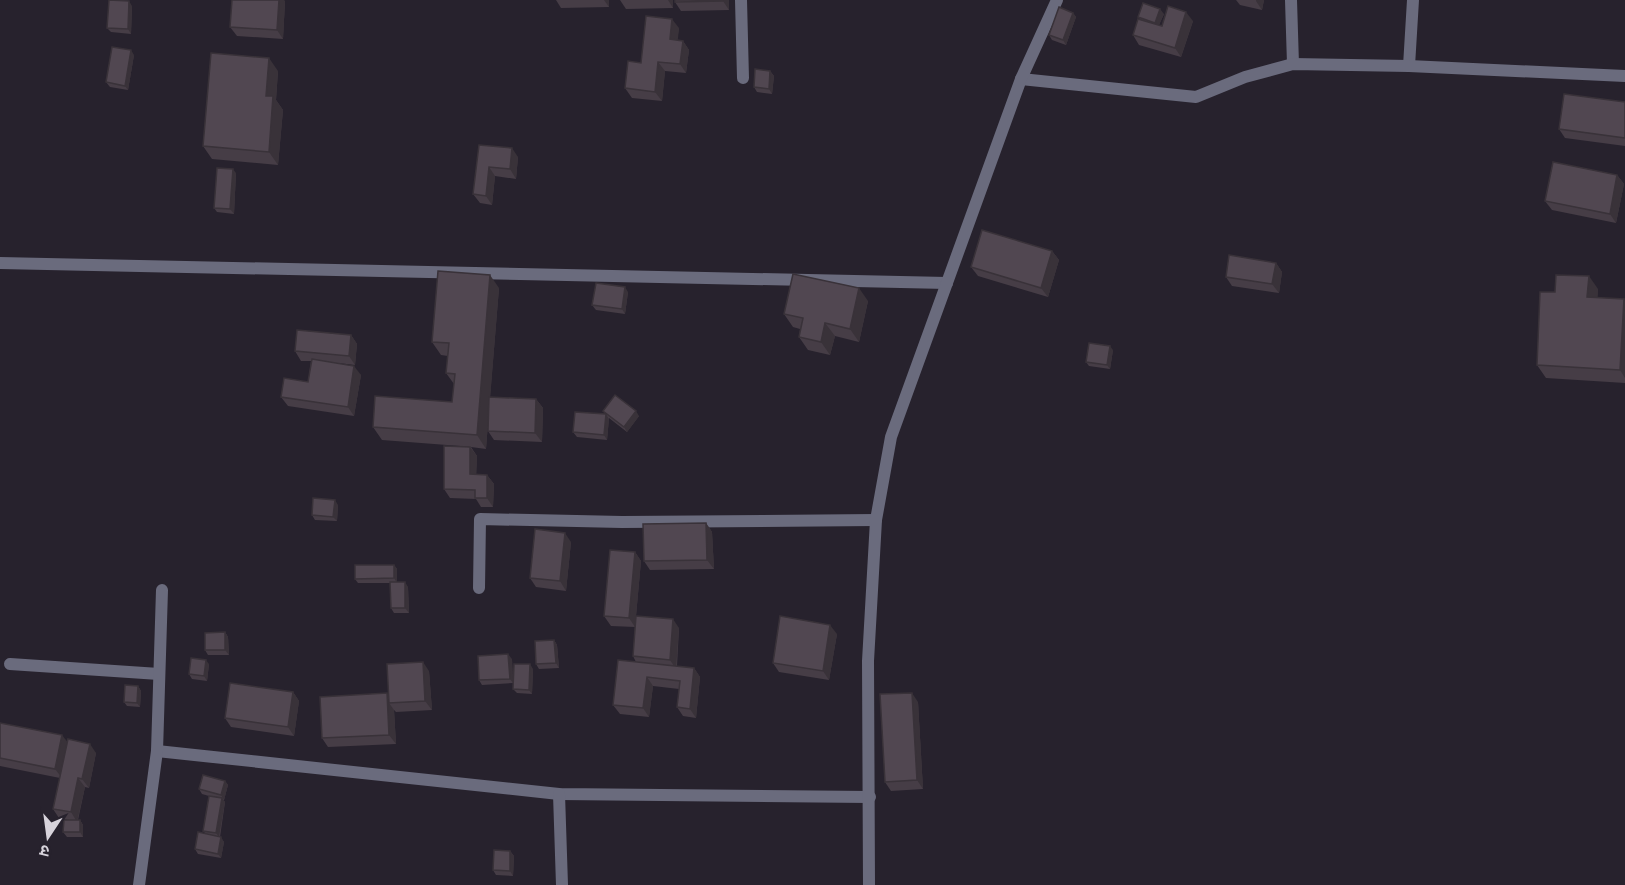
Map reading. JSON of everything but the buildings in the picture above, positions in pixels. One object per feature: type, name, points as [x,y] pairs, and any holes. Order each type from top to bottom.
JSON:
[{"type":"street","points":[[741,0],[742,78]]},
{"type":"street","points":[[869,885],[868,662],[876,520],[891,437],[1021,79],[1057,0]]},
{"type":"street","points":[[1291,0],[1293,64]]},
{"type":"street","points":[[1409,66],[1413,0]]},
{"type":"street","points":[[1021,79],[1196,97],[1245,77],[1293,64],[1409,66],[1625,76]]},
{"type":"street","points":[[0,263],[947,283]]},
{"type":"street","points":[[479,588],[480,519],[622,522],[876,520]]},
{"type":"street","points":[[139,885],[157,752],[162,590]]},
{"type":"street","points":[[10,664],[159,674]]},
{"type":"street","points":[[157,752],[559,794],[870,797]]},
{"type":"street","points":[[559,794],[562,885]]}]
